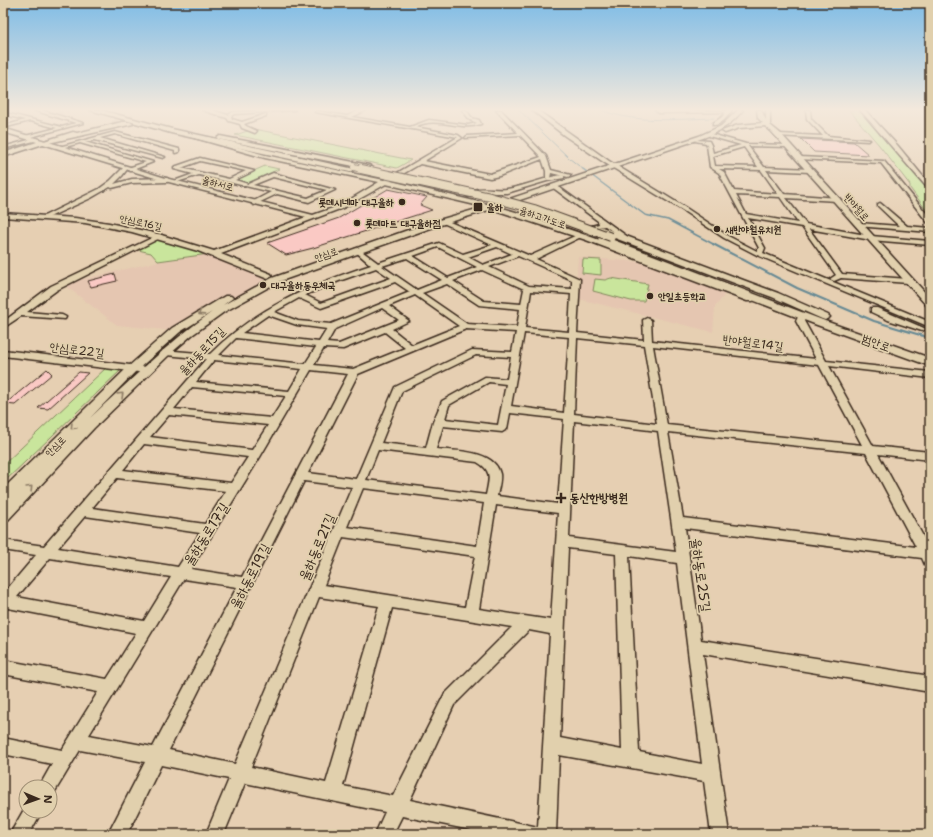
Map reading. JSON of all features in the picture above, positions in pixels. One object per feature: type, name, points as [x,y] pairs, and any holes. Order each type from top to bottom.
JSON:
[{"type":"highway","name":"율하고가도로","points":[[260,149],[352,168]]},
{"type":"highway","name":"율하고가도로","points":[[266,149],[487,200],[547,218],[607,238],[823,320]]},
{"type":"highway","name":"범안로","points":[[823,320],[930,354]]},
{"type":"highway","name":"범안로","points":[[823,320],[930,362]]},
{"type":"main road","points":[[3,155],[22,149]]},
{"type":"main road","name":"율하서로","points":[[67,149],[167,180],[314,217]]},
{"type":"main road","points":[[241,149],[485,204],[579,236],[802,317],[823,320]]},
{"type":"main road","points":[[277,149],[398,174],[512,200],[593,227],[775,295],[823,320]]},
{"type":"main road","points":[[621,157],[647,149]]},
{"type":"main road","name":"안심로","points":[[3,498],[132,369],[176,330],[213,305],[268,276],[317,258],[454,213],[485,204],[512,200],[668,149]]},
{"type":"main road","name":"반야월로","points":[[792,149],[930,304]]},
{"type":"main road","name":"안심로","points":[[3,516],[90,425],[166,352],[188,333],[221,310],[275,280],[357,250],[445,222],[498,197],[614,159]]},
{"type":"main road","points":[[216,253],[343,206],[398,174]]},
{"type":"main road","points":[[447,195],[463,196],[475,191],[507,191],[546,179],[565,176]]},
{"type":"main road","points":[[454,213],[461,208],[460,203],[456,198]]},
{"type":"main road","points":[[522,216],[527,210],[540,210]]},
{"type":"main road","name":"안심로16길","points":[[3,215],[90,222],[160,236],[216,253],[268,276]]},
{"type":"street","points":[[105,149],[151,162]]},
{"type":"street","points":[[134,149],[163,157]]},
{"type":"street","points":[[43,218],[105,188],[121,177],[127,168],[151,162],[177,152],[177,150],[174,149]]},
{"type":"street","points":[[398,174],[440,149]]},
{"type":"street","points":[[536,149],[544,157],[549,171],[549,176],[546,179]]},
{"type":"street","points":[[588,149],[607,162],[612,168],[684,209],[714,230],[759,254],[930,325]]},
{"type":"street","points":[[710,149],[713,167]]},
{"type":"street","points":[[712,155],[732,149]]},
{"type":"street","points":[[749,149],[840,276]]},
{"type":"street","points":[[898,149],[930,189]]},
{"type":"street","points":[[420,162],[490,176],[497,175],[544,157]]},
{"type":"street","points":[[800,158],[882,162],[930,222]]},
{"type":"street","points":[[230,181],[251,170],[200,159],[176,168],[199,173],[230,181],[250,186],[309,200],[332,190],[273,175],[250,184],[250,186]]},
{"type":"street","points":[[713,167],[810,170]]},
{"type":"street","points":[[713,167],[721,172],[733,193],[762,248],[759,254]]},
{"type":"street","points":[[549,171],[565,176]]},
{"type":"street","points":[[176,182],[199,173]]},
{"type":"street","points":[[105,188],[132,181],[167,180]]},
{"type":"street","points":[[554,186],[630,241]]},
{"type":"street","points":[[254,203],[276,192]]},
{"type":"street","points":[[733,193],[836,199]]},
{"type":"street","points":[[880,205],[905,228]]},
{"type":"street","points":[[744,215],[871,238],[930,243]]},
{"type":"street","points":[[593,227],[602,225],[600,220]]},
{"type":"street","points":[[445,222],[576,279],[547,834]]},
{"type":"street","points":[[859,225],[930,230]]},
{"type":"street","points":[[3,326],[54,288],[160,236]]},
{"type":"street","points":[[530,259],[579,236]]},
{"type":"street","name":"율하동로15길","points":[[4,603],[212,357],[234,335],[268,312],[298,296],[336,279],[439,245],[482,268],[528,288],[575,292]]},
{"type":"street","points":[[462,257],[497,245]]},
{"type":"street","points":[[357,250],[377,266],[465,326]]},
{"type":"street","points":[[268,312],[297,323],[332,326],[383,304],[518,254]]},
{"type":"street","points":[[407,255],[482,303],[525,307]]},
{"type":"street","points":[[824,282],[840,276],[908,281]]},
{"type":"street","points":[[298,296],[321,306],[396,278]]},
{"type":"street","points":[[438,422],[502,430],[528,288]]},
{"type":"street","points":[[865,299],[863,301],[868,306],[891,318],[930,332]]},
{"type":"street","points":[[234,335],[340,347],[405,321],[383,304]]},
{"type":"street","points":[[20,314],[62,317]]},
{"type":"street","points":[[802,317],[800,321],[929,556]]},
{"type":"street","name":"율하동로25길","points":[[647,320],[648,344],[678,522],[720,834]]},
{"type":"street","name":"율하동로17길","points":[[53,779],[256,454],[332,326]]},
{"type":"street","points":[[166,352],[354,372],[465,326],[573,335]]},
{"type":"street","points":[[386,329],[412,349]]},
{"type":"street","name":"반야월로14길","points":[[573,335],[930,375]]},
{"type":"street","name":"율하동로21길","points":[[215,834],[398,389],[476,352],[516,355]]},
{"type":"street","name":"안심로22길","points":[[3,353],[147,370]]},
{"type":"street","name":"율하동로19길","points":[[117,834],[354,372]]},
{"type":"street","points":[[430,453],[438,422],[445,403],[488,379],[511,382]]},
{"type":"street","points":[[189,384],[291,394]]},
{"type":"street","points":[[506,409],[662,428],[930,456]]},
{"type":"street","points":[[166,411],[275,422]]},
{"type":"street","points":[[141,440],[256,454]]},
{"type":"street","points":[[375,446],[479,458],[486,462],[494,470],[491,500],[471,614]]},
{"type":"street","points":[[113,473],[234,488]]},
{"type":"street","points":[[301,476],[564,509]]},
{"type":"street","points":[[82,511],[209,529]]},
{"type":"street","points":[[678,522],[929,556]]},
{"type":"street","points":[[340,531],[482,552]]},
{"type":"street","points":[[562,542],[683,558]]},
{"type":"street","points":[[3,545],[246,583]]},
{"type":"street","points":[[622,550],[631,759]]},
{"type":"street","points":[[316,590],[557,628]]},
{"type":"street","points":[[332,793],[387,601]]},
{"type":"street","points":[[4,603],[147,628]]},
{"type":"street","points":[[384,834],[449,700],[526,623]]},
{"type":"street","points":[[695,646],[930,684]]},
{"type":"street","points":[[3,667],[111,687]]},
{"type":"street","points":[[77,741],[398,806],[480,829],[533,834]]},
{"type":"street","points":[[3,746],[66,758]]},
{"type":"street","points":[[551,746],[712,774]]},
{"type":"street","points":[[19,834],[28,819]]},
{"type":"shaded area","points":[[216,253],[272,278],[215,310],[185,332],[117,325],[63,284],[168,259]]},
{"type":"shaded area","name":"안일초등학교","points":[[578,257],[640,262],[726,293],[715,307],[713,332],[575,298]]},
{"type":"green space","points":[[304,149],[356,149],[411,160],[397,168]]},
{"type":"green space","points":[[882,149],[894,149],[930,191],[930,215],[910,188],[910,185]]},
{"type":"green space","points":[[265,166],[279,169],[247,183],[233,180]]},
{"type":"green space","points":[[160,236],[216,253],[158,261],[151,253],[134,249]]},
{"type":"green space","points":[[583,259],[601,260],[601,275],[582,273]]},
{"type":"green space","points":[[611,278],[648,284],[644,301],[631,301],[593,291],[595,279],[605,280]]},
{"type":"green space","points":[[108,366],[123,368],[3,483],[3,465]]},
{"type":"building","points":[[811,149],[862,149],[869,155],[814,152]]},
{"type":"building","name":"롯데마트 대구율하점","points":[[388,189],[427,197],[420,205],[432,210],[313,248],[286,255],[267,243],[339,218]]},
{"type":"building","points":[[115,274],[117,281],[91,287],[88,281]]},
{"type":"building","points":[[47,369],[52,374],[15,405],[5,404]]},
{"type":"building","points":[[79,372],[88,373],[48,409],[38,408]]},
{"type":"waterway","points":[[560,149],[584,170]]},
{"type":"waterway","points":[[583,169],[645,215],[668,220],[715,245]]},
{"type":"waterway","points":[[713,244],[797,288],[874,321],[930,338]]},
{"type":"place","name":"롯데시네마 대구율하","points":[[402,202]]},
{"type":"place","name":"율하","points":[[478,207]]},
{"type":"place","name":"롯데마트 대구율하점","points":[[357,223]]},
{"type":"place","name":"새반야월유치원","points":[[717,229]]},
{"type":"place","name":"대구율하동우체국","points":[[263,285]]},
{"type":"place","name":"안일초등학교","points":[[650,296]]},
{"type":"place","name":"동산한방병원","points":[[561,498]]}]
